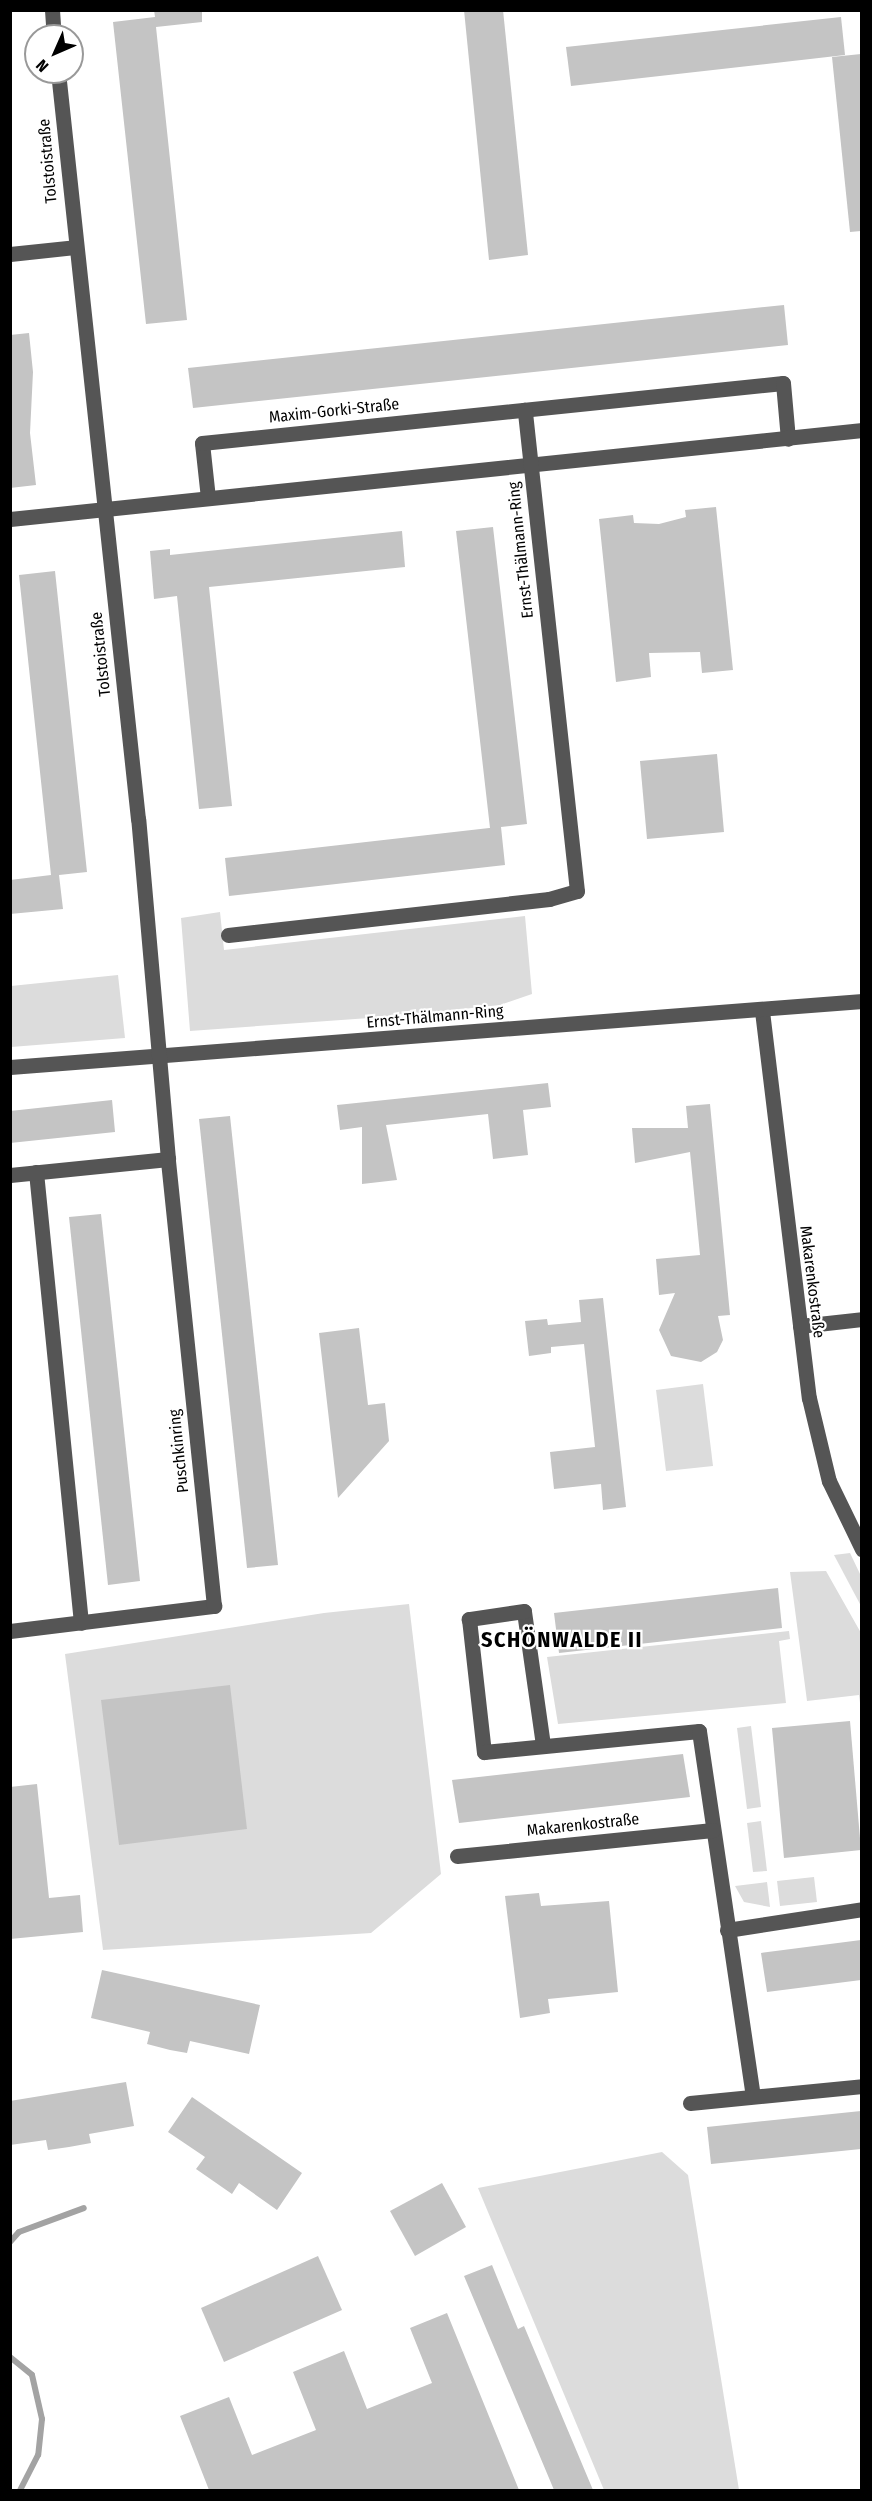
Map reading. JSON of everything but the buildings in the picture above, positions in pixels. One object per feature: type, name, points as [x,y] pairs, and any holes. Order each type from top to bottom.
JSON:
[{"type":"street","name":"Tolstoistraße","points":[[59,84],[159,1057]]},
{"type":"street","points":[[10,254],[75,247]]},
{"type":"street","name":"Maxim-Gorki-Straße","points":[[208,498],[202,443],[783,383],[788,439]]},
{"type":"street","points":[[525,410],[530,464]]},
{"type":"street","points":[[10,519],[861,430]]},
{"type":"street","name":"Ernst-Thälmann-Ring","points":[[228,935],[549,899],[577,891],[530,464]]},
{"type":"street","name":"Ernst-Thälmann-Ring","points":[[10,1067],[693,1013],[762,1011],[861,1001]]},
{"type":"street","name":"Makarenkostraße","points":[[762,1011],[800,1326],[819,1447],[829,1481],[861,1549]]},
{"type":"street","name":"Puschkinring","points":[[10,1631],[214,1606],[159,1057]]},
{"type":"street","points":[[10,1175],[168,1159]]},
{"type":"street","points":[[36,1172],[81,1623]]},
{"type":"street","points":[[800,1326],[861,1319]]},
{"type":"street","points":[[543,1745],[524,1611],[469,1619],[484,1752],[699,1731],[753,2096]]},
{"type":"street","name":"Makarenkostraße","points":[[457,1856],[713,1830]]},
{"type":"street","points":[[727,1930],[861,1909]]},
{"type":"street","points":[[690,2103],[861,2086]]},
{"type":"shaded area","points":[[220,912],[224,950],[525,916],[532,994],[500,1005],[397,1016],[190,1031],[181,918]]},
{"type":"shaded area","points":[[118,975],[125,1038],[11,1047],[11,986]]},
{"type":"shaded area","points":[[703,1384],[713,1466],[666,1471],[656,1390]]},
{"type":"shaded area","points":[[850,1553],[861,1576],[861,1606],[834,1555]]},
{"type":"shaded area","points":[[826,1571],[861,1633],[861,1711],[859,1695],[807,1701],[790,1572]]},
{"type":"shaded area","points":[[409,1604],[441,1874],[371,1933],[103,1950],[65,1654],[324,1613]]},
{"type":"shaded area","points":[[789,1631],[790,1639],[779,1641],[786,1703],[558,1724],[547,1657]]},
{"type":"shaded area","points":[[751,1726],[761,1807],[747,1809],[737,1728]]},
{"type":"shaded area","points":[[761,1821],[767,1871],[753,1872],[747,1823]]},
{"type":"shaded area","points":[[814,1877],[817,1902],[780,1906],[777,1881]]},
{"type":"shaded area","points":[[767,1882],[770,1907],[744,1902],[735,1886]]},
{"type":"shaded area","points":[[662,2152],[688,2175],[739,2490],[604,2490],[478,2188]]},
{"type":"waterway","points":[[10,2242],[19,2232],[84,2208]]},
{"type":"waterway","points":[[10,2357],[32,2375],[42,2419],[38,2455],[20,2490]]},
{"type":"district","name":"SCHÖNWALDE II","points":[[562,1640]]}]
